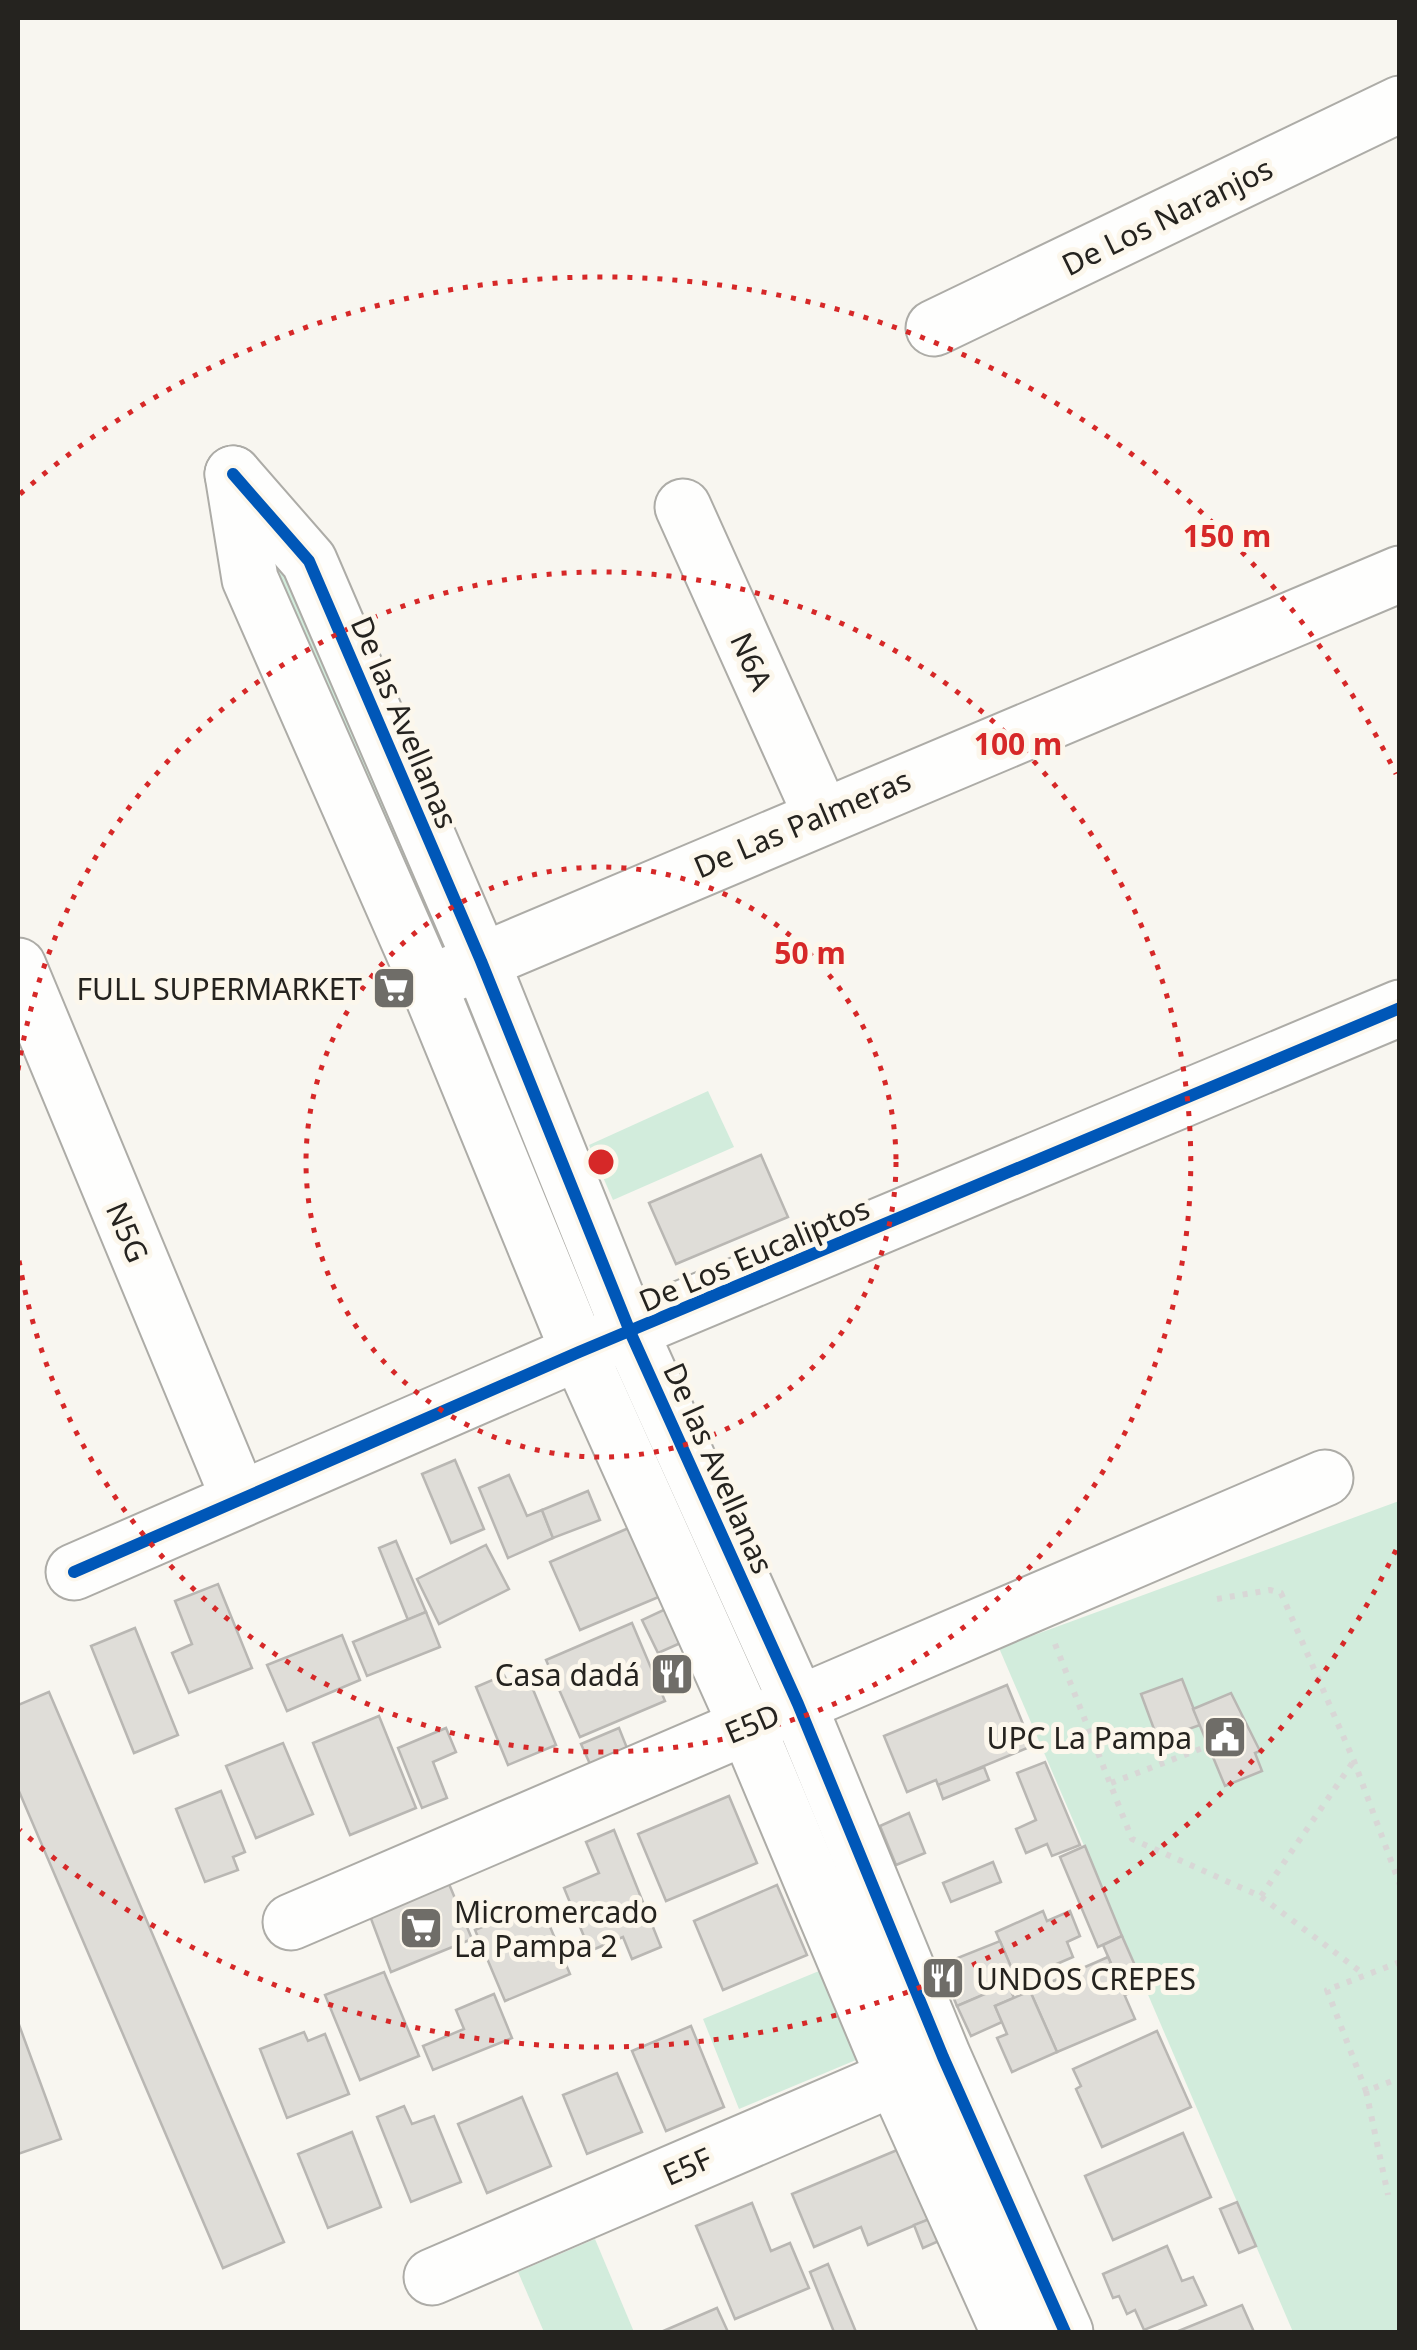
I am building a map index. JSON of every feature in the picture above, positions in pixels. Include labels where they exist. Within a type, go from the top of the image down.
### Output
[{"type":"street","name":"De Los Naranjos","points":[[934,328],[1400,104]]},
{"type":"street","name":"De las Avellanas","points":[[1009,2332],[918,2067],[798,1704],[631,1334],[481,960],[308,561],[233,474],[250,578],[428,984],[579,1352],[747,1726],[918,2067],[1065,2332]]},
{"type":"street","name":"N6A","points":[[683,508],[821,814]]},
{"type":"street","name":"De Las Palmeras","points":[[428,984],[821,814],[1400,574]]},
{"type":"street","name":"N5G","points":[[18,966],[238,1498]]},
{"type":"street","name":"De Los Eucaliptos","points":[[74,1572],[579,1352],[631,1334],[1400,1008]]},
{"type":"street","name":"E5D","points":[[291,1922],[1325,1478]]},
{"type":"street","name":"E5F","points":[[432,2277],[918,2067]]},
{"type":"path","points":[[1217,1599],[1281,1592],[1354,1761],[1400,1886]]},
{"type":"path","points":[[1037,1602],[1132,1839],[1260,1896],[1365,1975]]},
{"type":"path","points":[[1174,1734],[1182,1756]]},
{"type":"path","points":[[1111,1783],[1208,1746]]},
{"type":"path","points":[[1260,1896],[1354,1761]]},
{"type":"path","points":[[1388,2195],[1366,2091],[1327,1990],[1400,1962]]},
{"type":"path","points":[[1366,2091],[1398,2078],[1400,2089]]},
{"type":"green space","points":[[290,568],[453,947],[435,953],[273,574]]},
{"type":"green space","points":[[708,1091],[734,1147],[613,1200],[589,1145]]},
{"type":"green space","points":[[1399,1501],[1399,2332],[1293,2332],[999,1648]]},
{"type":"green space","points":[[819,1971],[856,2060],[739,2109],[703,2019]]},
{"type":"green space","points":[[595,2239],[634,2332],[544,2332],[518,2272]]},
{"type":"building","points":[[761,1155],[788,1217],[676,1264],[649,1203]]},
{"type":"building","points":[[455,1460],[484,1529],[451,1543],[422,1474]]},
{"type":"building","points":[[509,1475],[527,1516],[542,1510],[553,1538],[508,1558],[479,1488]]},
{"type":"building","points":[[588,1491],[600,1520],[553,1538],[542,1510]]},
{"type":"building","points":[[631,1527],[661,1596],[580,1630],[550,1562]]},
{"type":"building","points":[[396,1541],[426,1612],[408,1620],[379,1548]]},
{"type":"building","points":[[486,1545],[509,1589],[439,1624],[417,1579]]},
{"type":"building","points":[[218,1584],[252,1668],[189,1693],[172,1653],[192,1644],[175,1601]]},
{"type":"building","points":[[670,1607],[685,1641],[658,1653],[642,1620]]},
{"type":"building","points":[[426,1612],[440,1647],[367,1676],[353,1642]]},
{"type":"building","points":[[632,1623],[665,1701],[580,1737],[546,1660]]},
{"type":"building","points":[[135,1628],[178,1735],[134,1753],[91,1646]]},
{"type":"building","points":[[342,1635],[360,1680],[287,1711],[267,1665]]},
{"type":"building","points":[[504,1675],[508,1683],[527,1675],[556,1745],[508,1765],[476,1687]]},
{"type":"building","points":[[1182,1679],[1200,1725],[1158,1740],[1141,1694]]},
{"type":"building","points":[[1007,1685],[1032,1746],[938,1785],[936,1780],[907,1792],[884,1736]]},
{"type":"building","points":[[49,1692],[284,2242],[223,2268],[18,1789],[18,1705]]},
{"type":"building","points":[[1231,1693],[1260,1751],[1255,1753],[1262,1771],[1225,1786],[1193,1709]]},
{"type":"building","points":[[379,1716],[416,1808],[350,1835],[313,1743]]},
{"type":"building","points":[[446,1728],[456,1752],[433,1762],[447,1798],[422,1808],[398,1748]]},
{"type":"building","points":[[619,1728],[627,1748],[590,1764],[581,1744]]},
{"type":"building","points":[[283,1743],[313,1814],[256,1838],[226,1766]]},
{"type":"building","points":[[1045,1762],[1080,1845],[1052,1856],[1047,1844],[1026,1853],[1016,1829],[1036,1820],[1017,1773]]},
{"type":"building","points":[[984,1767],[989,1780],[943,1799],[938,1785]]},
{"type":"building","points":[[221,1791],[245,1852],[233,1857],[238,1870],[205,1882],[176,1809]]},
{"type":"building","points":[[729,1796],[757,1863],[666,1901],[638,1834]]},
{"type":"building","points":[[909,1813],[925,1853],[896,1865],[880,1826]]},
{"type":"building","points":[[614,1830],[661,1947],[632,1959],[623,1937],[590,1951],[564,1888],[599,1873],[586,1842]]},
{"type":"building","points":[[1085,1846],[1122,1936],[1098,1947],[1060,1857]]},
{"type":"building","points":[[993,1862],[1001,1882],[951,1902],[943,1883]]},
{"type":"building","name":"Micromercado La Pampa 2","points":[[449,1884],[472,1939],[391,1972],[370,1916]]},
{"type":"building","points":[[777,1885],[807,1955],[723,1990],[694,1921]]},
{"type":"building","points":[[540,1903],[570,1974],[505,2001],[475,1930]]},
{"type":"building","points":[[1043,1911],[1047,1921],[1070,1911],[1080,1936],[1067,1942],[1073,1957],[1017,1981],[996,1932]]},
{"type":"building","points":[[1122,1936],[1144,1986],[1125,1995],[1103,1945]]},
{"type":"building","points":[[1000,1941],[1017,1981],[957,2006],[940,1965]]},
{"type":"building","points":[[1108,1957],[1135,2019],[1057,2052],[1030,1991]]},
{"type":"building","points":[[384,1972],[419,2056],[360,2080],[325,1995]]},
{"type":"building","points":[[1008,1984],[1014,1998],[995,2006],[1002,2022],[971,2036],[957,2006]]},
{"type":"building","points":[[1030,1991],[1057,2052],[1012,2072],[997,2038],[1007,2034],[995,2006]]},
{"type":"building","points":[[494,1994],[512,2038],[433,2070],[423,2046],[464,2029],[456,2010]]},
{"type":"building","points":[[18,2022],[61,2139],[18,2154]]},
{"type":"building","points":[[691,2026],[724,2107],[666,2131],[632,2051]]},
{"type":"building","points":[[1157,2031],[1191,2107],[1102,2147],[1076,2089],[1081,2086],[1073,2069]]},
{"type":"building","points":[[304,2032],[308,2041],[325,2034],[349,2094],[287,2118],[260,2049]]},
{"type":"building","points":[[617,2073],[642,2132],[587,2154],[563,2095]]},
{"type":"building","points":[[522,2097],[551,2166],[487,2193],[458,2124]]},
{"type":"building","points":[[404,2106],[412,2124],[434,2116],[461,2182],[411,2202],[377,2117]]},
{"type":"building","points":[[352,2132],[381,2207],[328,2228],[298,2154]]},
{"type":"building","points":[[1183,2133],[1211,2197],[1113,2240],[1085,2176]]},
{"type":"building","points":[[902,2148],[932,2218],[868,2245],[861,2227],[814,2247],[792,2194]]},
{"type":"building","points":[[1237,2202],[1256,2246],[1239,2253],[1220,2209]]},
{"type":"building","points":[[752,2203],[771,2251],[790,2243],[809,2288],[735,2319],[696,2226]]},
{"type":"building","points":[[932,2218],[941,2240],[923,2248],[914,2225]]},
{"type":"building","points":[[1167,2246],[1182,2281],[1193,2277],[1206,2305],[1144,2330],[1135,2310],[1127,2314],[1119,2296],[1113,2298],[1103,2274]]},
{"type":"building","points":[[828,2264],[856,2332],[834,2332],[810,2272]]},
{"type":"building","points":[[1242,2305],[1254,2332],[1176,2332]]},
{"type":"building","points":[[717,2308],[728,2332],[661,2332]]},
{"type":"cycle path","points":[[233,474],[309,561],[481,961],[631,1334],[798,1704],[943,2057],[1065,2332]]},
{"type":"cycle path","points":[[74,1572],[579,1352],[1400,1008]]},
{"type":"place","name":"FULL SUPERMARKET","points":[[394,988]]},
{"type":"place","name":"Casa dadá","points":[[672,1674]]},
{"type":"place","name":"UPC La Pampa","points":[[1225,1737]]},
{"type":"place","name":"Micromercado La Pampa 2","points":[[421,1928]]},
{"type":"place","name":"UNDOS CREPES","points":[[943,1978]]}]
